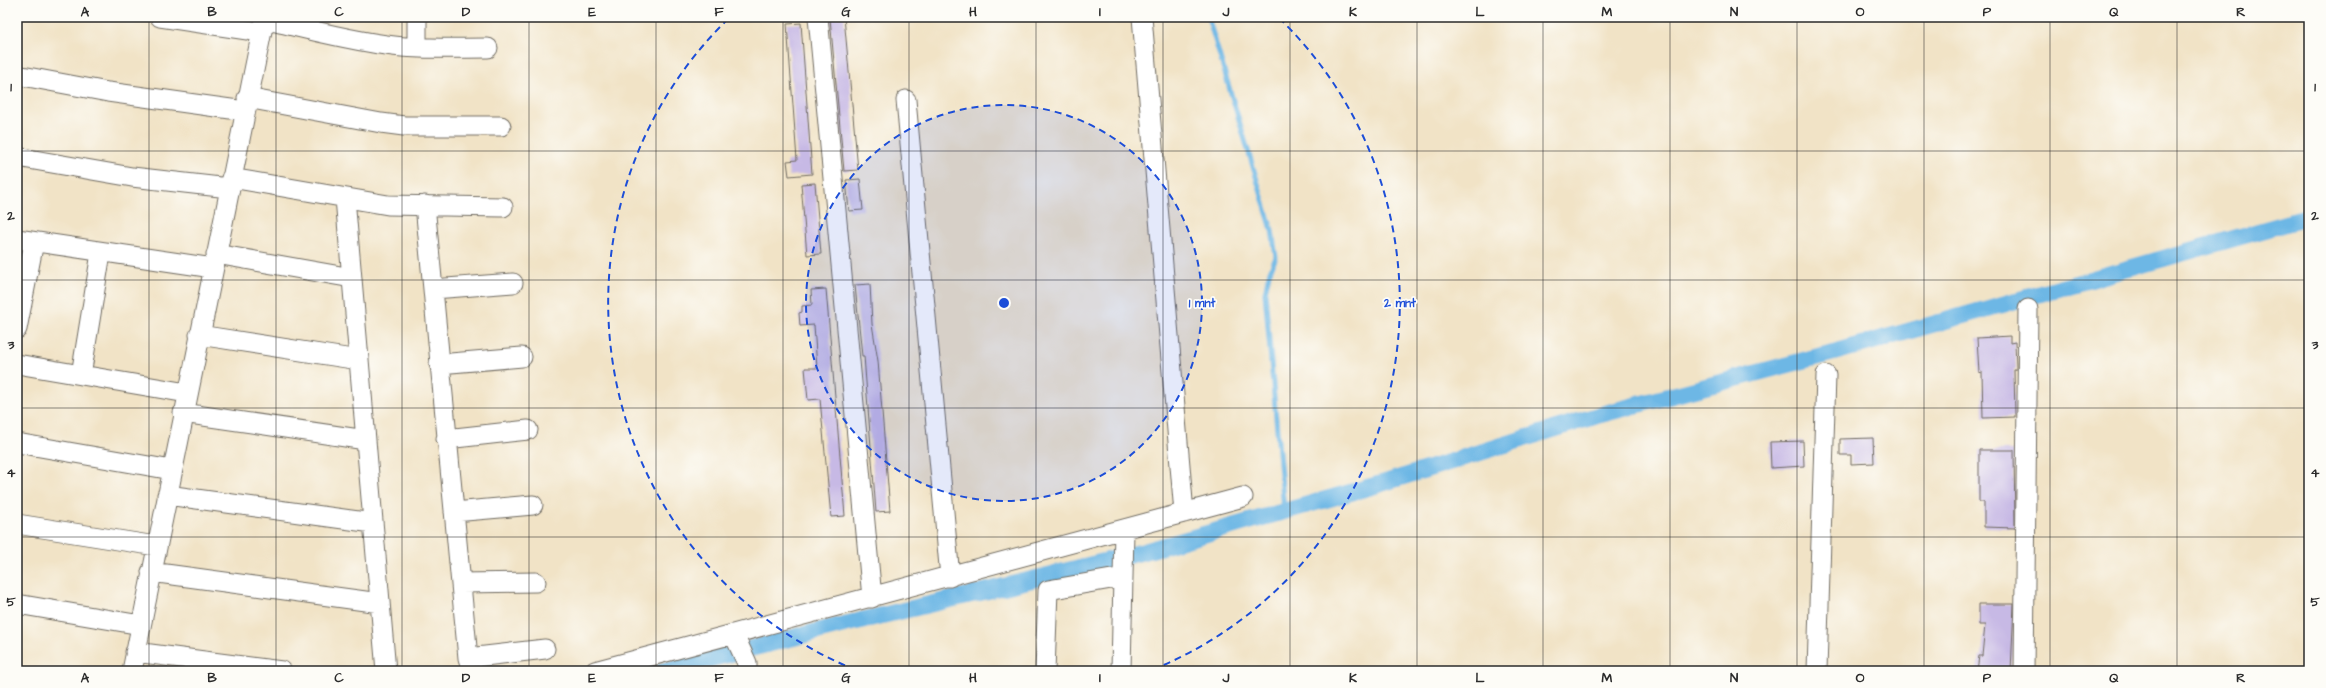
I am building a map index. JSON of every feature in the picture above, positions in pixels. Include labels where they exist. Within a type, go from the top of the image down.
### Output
[{"type":"street","points":[[160,17],[261,32]]},
{"type":"street","points":[[417,17],[417,48]]},
{"type":"street","points":[[818,17],[872,598]]},
{"type":"street","points":[[1142,17],[1184,513]]},
{"type":"street","points":[[132,671],[156,546],[263,26],[272,21],[338,36],[417,48],[488,48]]},
{"type":"street","points":[[17,74],[108,92],[246,104],[404,126],[501,126]]},
{"type":"street","points":[[906,100],[950,577]]},
{"type":"street","points":[[17,156],[132,177],[230,183],[388,205],[503,207]]},
{"type":"street","points":[[345,198],[386,671]]},
{"type":"street","points":[[425,206],[446,439],[470,664],[545,649]]},
{"type":"street","points":[[17,329],[25,241],[101,253],[214,261],[352,278]]},
{"type":"street","points":[[81,375],[101,253]]},
{"type":"street","points":[[433,290],[513,283]]},
{"type":"street","points":[[2024,671],[2028,309]]},
{"type":"street","points":[[200,335],[359,360]]},
{"type":"street","points":[[440,364],[522,357]]},
{"type":"street","points":[[17,364],[187,394]]},
{"type":"street","points":[[1817,671],[1826,375]]},
{"type":"street","points":[[184,413],[366,440]]},
{"type":"street","points":[[446,439],[528,430]]},
{"type":"street","points":[[17,443],[172,470]]},
{"type":"street","points":[[167,495],[373,524]]},
{"type":"street","points":[[595,671],[652,661],[735,635],[950,577],[1124,535],[1184,513],[1243,498]]},
{"type":"street","points":[[454,512],[533,505]]},
{"type":"street","points":[[17,524],[156,546]]},
{"type":"street","points":[[1121,671],[1124,535]]},
{"type":"street","points":[[151,572],[380,603]]},
{"type":"street","points":[[1045,671],[1048,590],[1123,573]]},
{"type":"street","points":[[461,583],[536,582]]},
{"type":"street","points":[[17,604],[140,625]]},
{"type":"street","points":[[735,635],[747,667]]},
{"type":"street","points":[[135,652],[282,671]]},
{"type":"building","points":[[844,17],[858,170],[844,171],[830,18]]},
{"type":"building","points":[[801,23],[812,174],[789,176],[787,161],[797,160],[787,24]]},
{"type":"building","points":[[860,179],[863,210],[849,211],[846,180]]},
{"type":"building","points":[[815,183],[821,254],[807,255],[801,184]]},
{"type":"building","points":[[870,284],[872,324],[878,361],[890,511],[876,512],[864,356],[862,356],[855,285]]},
{"type":"building","points":[[826,289],[845,516],[831,517],[820,399],[808,400],[805,368],[817,368],[814,325],[800,326],[799,313],[802,312],[802,306],[812,305],[811,290]]},
{"type":"building","points":[[2010,336],[2010,343],[2015,342],[2015,417],[1983,418],[1982,372],[1979,373],[1977,338]]},
{"type":"building","points":[[1873,438],[1874,463],[1851,464],[1851,455],[1840,455],[1840,439]]},
{"type":"building","points":[[1803,441],[1804,466],[1771,468],[1770,442]]},
{"type":"building","points":[[1979,450],[2014,450],[2015,528],[1984,527],[1984,502],[1979,502]]},
{"type":"building","points":[[1979,604],[2014,604],[2011,671],[1977,671],[1979,656],[1982,656],[1985,625],[1979,625]]},
{"type":"waterway","points":[[1208,17],[1272,230],[1276,257],[1269,274],[1265,293],[1284,510]]},
{"type":"waterway","points":[[663,671],[846,624],[1146,551],[1380,484],[1599,415],[1839,351],[2309,217]]}]
